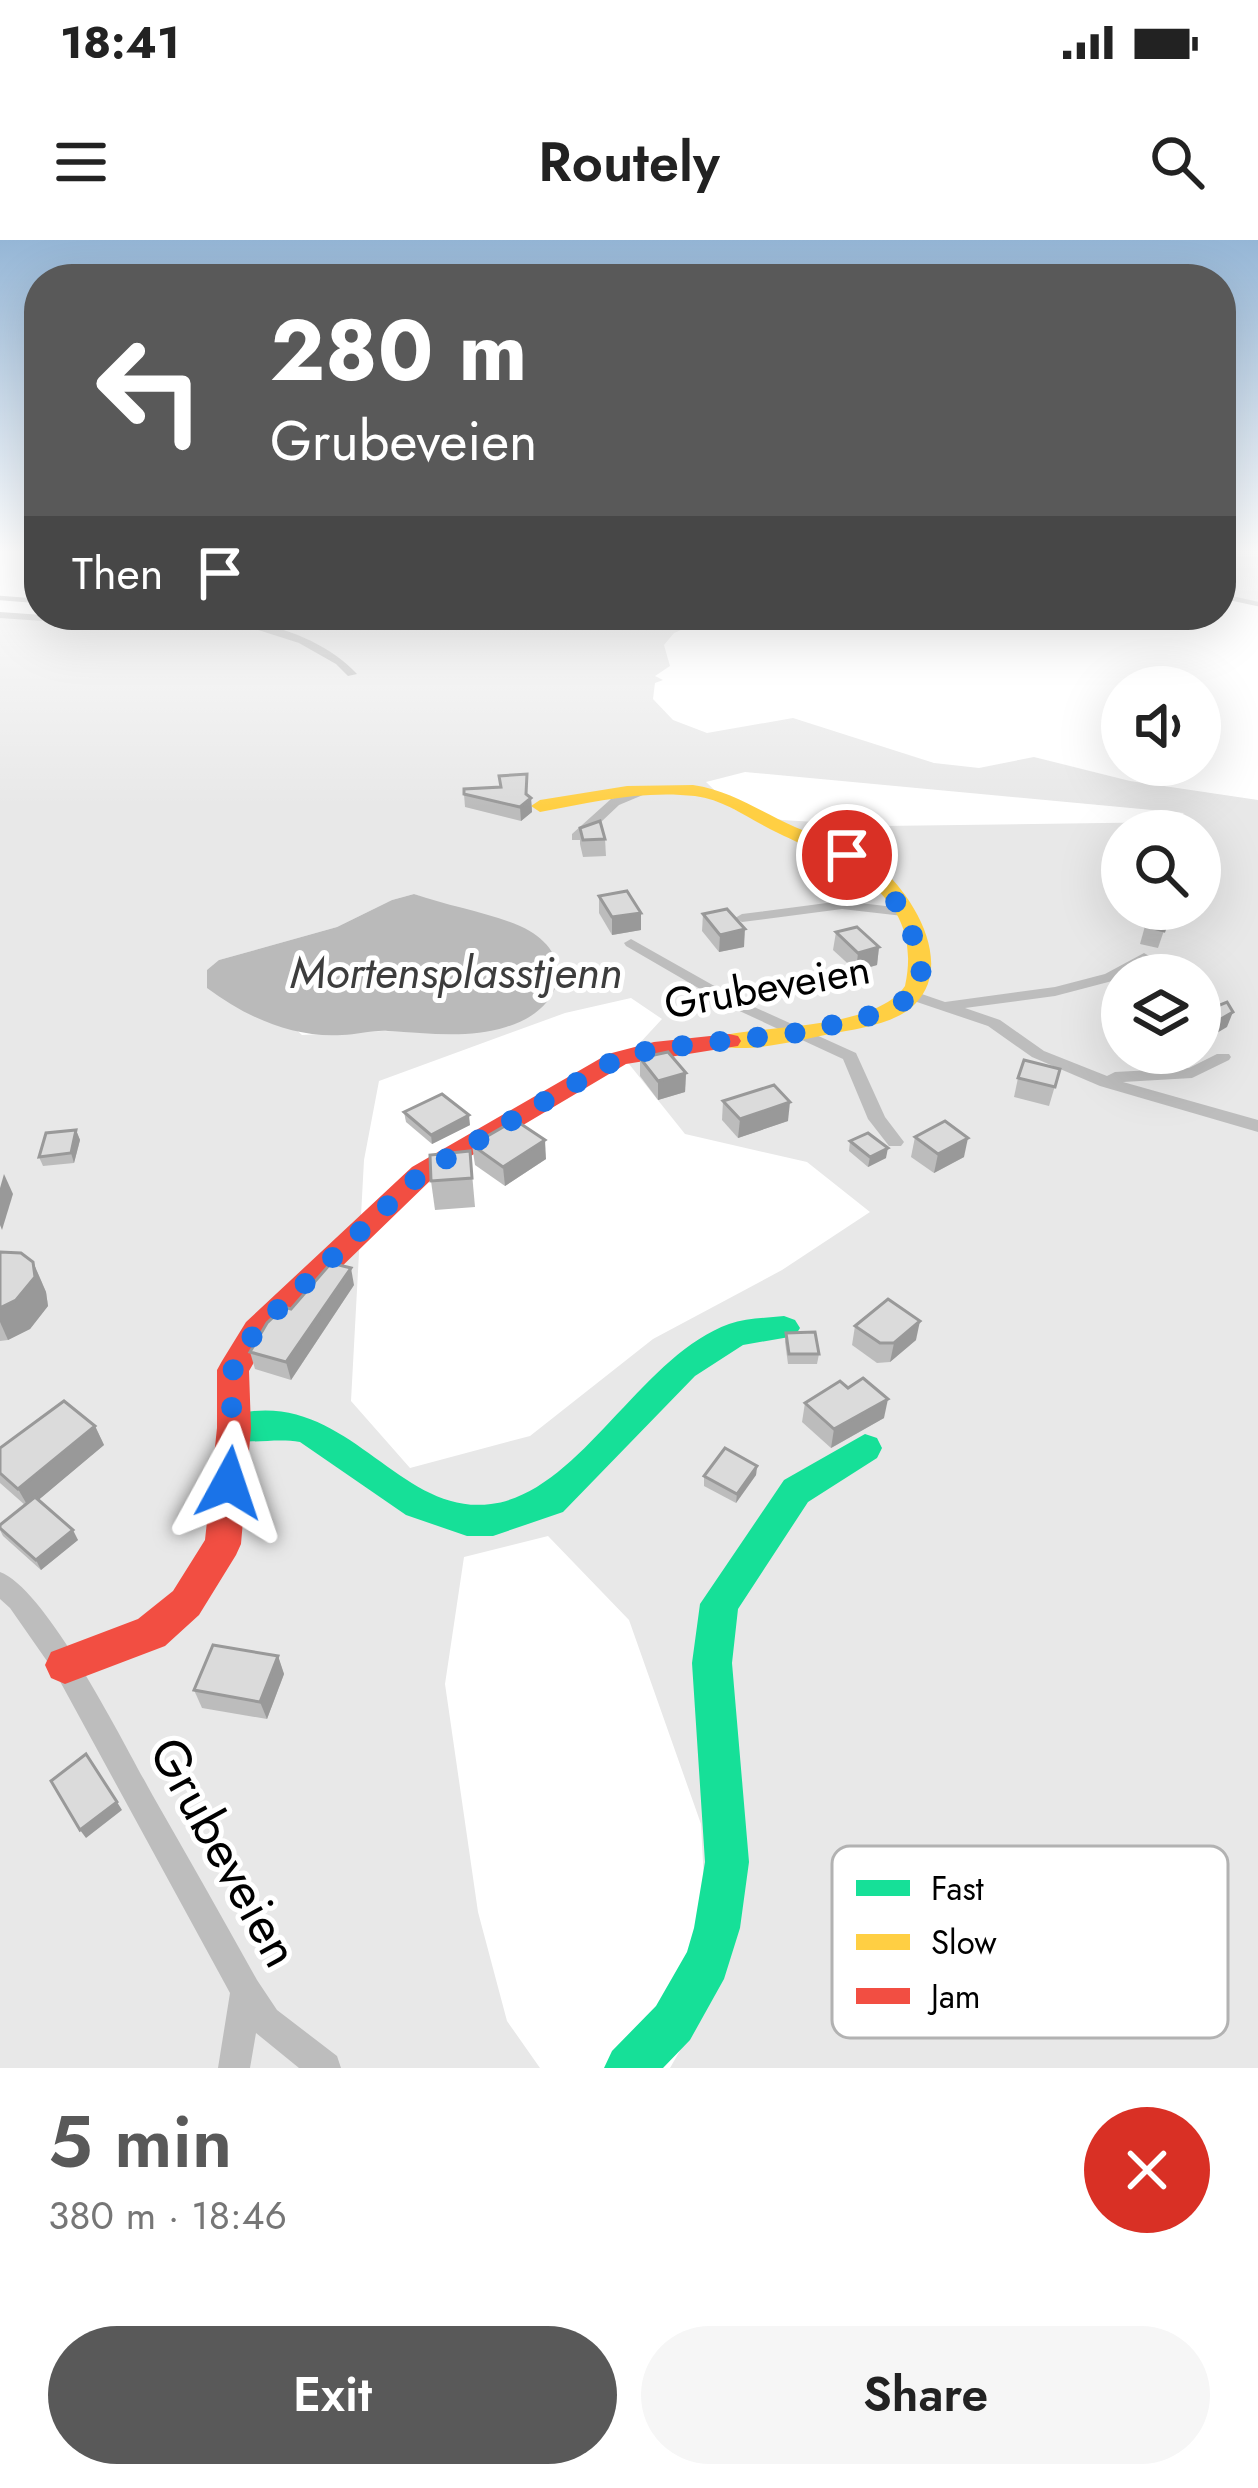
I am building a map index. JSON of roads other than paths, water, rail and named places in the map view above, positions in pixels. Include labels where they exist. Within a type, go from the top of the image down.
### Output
[{"type":"street","points":[[282,636],[338,658],[352,674]]},
{"type":"street","points":[[540,806],[644,792]]},
{"type":"street","points":[[577,837],[615,802],[644,792]]},
{"type":"street","name":"Grubeveien","points":[[65,1665],[151,1633],[186,1603],[223,1544],[234,1428],[233,1370],[256,1330],[422,1173],[617,1059],[654,1049],[795,1033],[926,1001],[921,956],[903,912],[876,874],[847,855],[716,794],[644,792]]},
{"type":"street","points":[[742,918],[842,905],[903,912]]},
{"type":"street","points":[[631,943],[795,1033],[850,1056],[877,1119],[895,1142]]},
{"type":"street","points":[[926,1001],[1048,992],[1101,979]]},
{"type":"street","points":[[926,1001],[994,1023],[1038,1054],[1106,1082],[1258,1126]]},
{"type":"street","points":[[1106,1082],[1108,1078],[1192,1073],[1223,1057]]},
{"type":"street","points":[[234,1428],[278,1424],[309,1430],[419,1508],[471,1522],[525,1515],[550,1501],[669,1380],[714,1345],[736,1334],[784,1328]]},
{"type":"street","points":[[629,2068],[673,2023],[707,1962],[717,1928],[727,1862],[712,1663],[713,1622],[719,1604],[796,1491],[865,1448]]},
{"type":"street","name":"Grubeveien","points":[[0,1582],[20,1600],[65,1665],[246,1991],[266,2020],[325,2068]]},
{"type":"street","points":[[234,2068],[246,1991]]},
{"type":"water","name":"Mortensplasstjenn","points":[[414,894],[507,921],[539,938],[552,951],[557,966],[552,995],[525,1019],[492,1031],[323,1035],[270,1024],[207,988],[207,970],[219,960],[337,927]]}]
